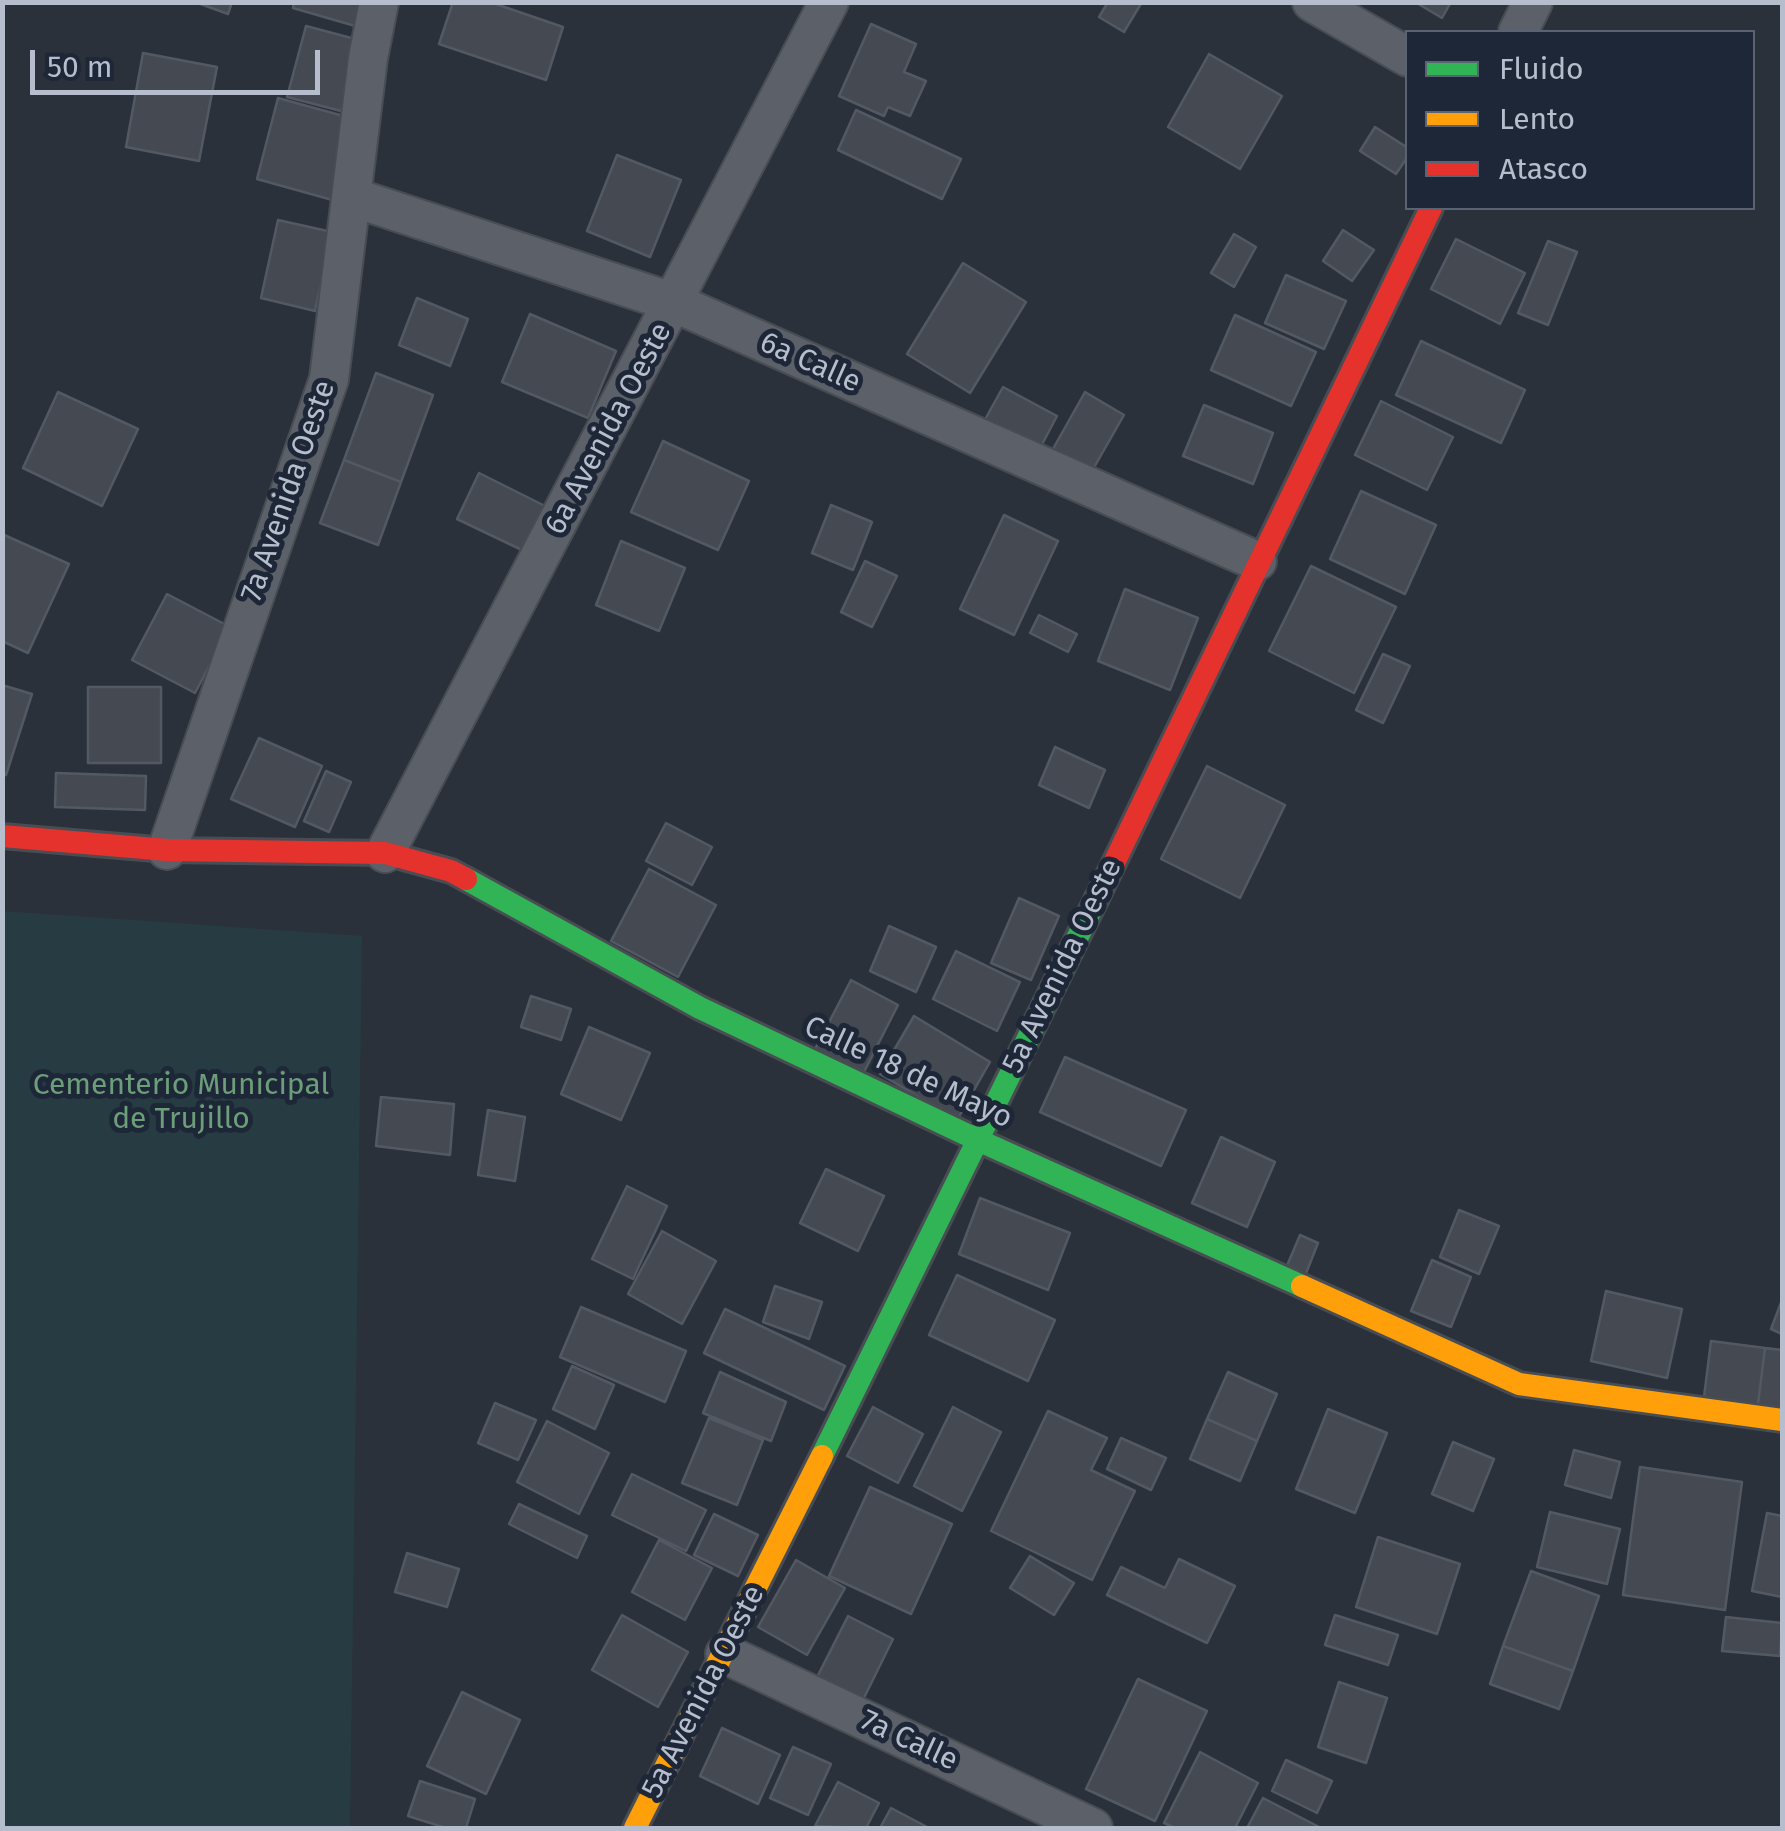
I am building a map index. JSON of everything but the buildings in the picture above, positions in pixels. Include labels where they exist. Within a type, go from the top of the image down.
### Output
[{"type":"street","name":"7a Avenida Oeste","points":[[166,850],[329,379],[368,58],[379,2]]},
{"type":"street","name":"6a Avenida Oeste","points":[[385,853],[829,2]]},
{"type":"street","points":[[1312,2],[1405,55]]},
{"type":"street","points":[[1519,30],[1533,2]]},
{"type":"street","name":"6a Calle","points":[[352,196],[675,303],[1258,561]]},
{"type":"street","name":"5a Avenida Oeste","points":[[635,1828],[980,1141],[1429,210]]},
{"type":"street","name":"Calle 18 de Mayo","points":[[2,836],[166,850],[385,853],[451,872],[700,1008],[980,1141],[1519,1384],[1782,1420]]},
{"type":"street","name":"7a Calle","points":[[725,1654],[1093,1828]]},
{"type":"green space","name":"Cementerio Municipal de Trujillo","points":[[2,911],[362,936],[350,1828],[3,1828]]},
{"type":"traffic: fast","points":[[466,879],[700,1008],[980,1141],[1302,1286]]},
{"type":"traffic: fast","points":[[822,1456],[1097,898]]},
{"type":"traffic: slow","points":[[1302,1286],[1519,1384],[1782,1420]]},
{"type":"traffic: slow","points":[[635,1828],[822,1456]]},
{"type":"traffic: jam","points":[[1097,898],[1430,210]]},
{"type":"traffic: jam","points":[[2,836],[167,850],[385,853],[451,871],[466,879]]}]
